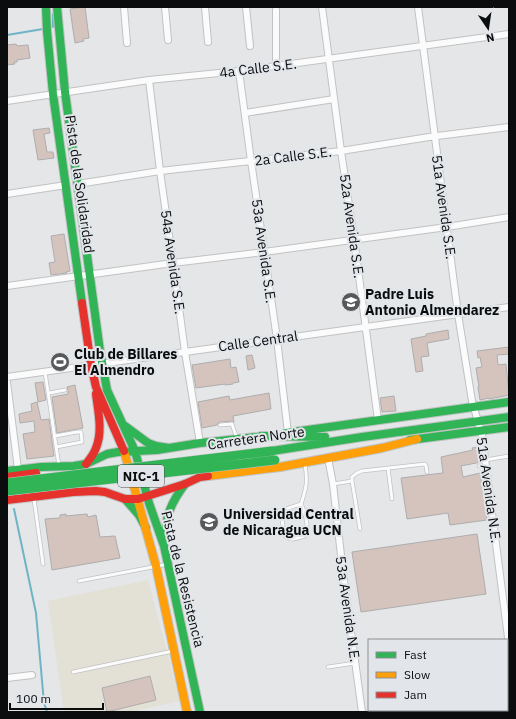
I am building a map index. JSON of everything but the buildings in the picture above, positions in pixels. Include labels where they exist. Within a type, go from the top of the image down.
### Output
[{"type":"main road","name":"Pista de la Solidaridad","points":[[46,7],[53,94],[91,365]]},
{"type":"main road","name":"Pista de la Solidaridad","points":[[57,7],[65,92],[102,364]]},
{"type":"main road","name":"Pista de la Resistencia","points":[[102,364],[107,390],[134,451],[164,546],[200,712]]},
{"type":"main road","name":"Pista de la Resistencia","points":[[91,365],[96,386],[124,451],[138,499],[156,566],[187,712]]},
{"type":"main road","points":[[86,464],[94,452],[99,434],[96,386]]},
{"type":"main road","points":[[7,477],[86,464],[112,452],[157,450],[509,402]]},
{"type":"main road","name":"Carretera Norte","points":[[7,483],[272,451],[509,417]]},
{"type":"main road","points":[[123,425],[148,443],[169,448]]},
{"type":"main road","name":"Carretera Norte","points":[[7,491],[275,460],[319,452],[417,439],[509,429]]},
{"type":"main road","points":[[261,436],[362,437]]},
{"type":"main road","points":[[7,500],[73,492],[96,491],[105,492],[124,499],[138,499],[185,484],[200,477],[267,469],[382,448],[417,439]]},
{"type":"main road","points":[[7,471],[41,466],[74,466]]},
{"type":"main road","points":[[164,546],[165,523],[170,506],[176,495],[185,484]]},
{"type":"main road","points":[[124,499],[139,515],[146,528]]},
{"type":"street","points":[[124,7],[128,42]]},
{"type":"street","points":[[165,7],[168,40]]},
{"type":"street","points":[[205,7],[208,42]]},
{"type":"street","points":[[246,7],[250,46]]},
{"type":"street","name":"52a Avenida S.E.","points":[[322,7],[340,151],[354,239],[378,420]]},
{"type":"street","name":"51a Avenida S.E.","points":[[418,7],[458,314],[474,407]]},
{"type":"street","points":[[276,10],[276,66]]},
{"type":"street","name":"4a Calle S.E.","points":[[7,101],[149,80],[276,66],[509,34]]},
{"type":"street","name":"53a Avenida S.E.","points":[[239,70],[277,339],[288,432]]},
{"type":"street","name":"54a Avenida S.E.","points":[[149,80],[185,352],[200,444]]},
{"type":"street","points":[[245,113],[334,99]]},
{"type":"street","name":"2a Calle S.E.","points":[[78,184],[160,171],[340,151],[435,136],[509,127]]},
{"type":"street","points":[[7,194],[66,185]]},
{"type":"street","points":[[7,286],[447,227],[509,217]]},
{"type":"street","name":"Calle Central","points":[[7,377],[509,307]]},
{"type":"street","points":[[7,382],[18,469]]},
{"type":"street","name":"51a Avenida N.E.","points":[[474,407],[481,431],[486,462],[509,645]]},
{"type":"street","name":"53a Avenida N.E.","points":[[328,458],[333,484],[343,573],[362,712]]},
{"type":"street","points":[[7,678],[32,675]]},
{"type":"lane","points":[[45,372],[59,466]]},
{"type":"lane","points":[[49,393],[65,390]]},
{"type":"lane","points":[[220,425],[232,424],[236,439]]},
{"type":"lane","points":[[55,436],[81,432],[82,442],[56,447]]},
{"type":"lane","points":[[479,466],[486,462],[509,456]]},
{"type":"lane","points":[[301,504],[285,509],[283,512],[282,517],[285,536],[290,540],[305,536],[307,531],[304,510],[301,504],[306,489],[307,477],[304,462]]},
{"type":"lane","points":[[360,530],[352,477],[362,471],[425,464],[427,472]]},
{"type":"lane","points":[[388,468],[392,499]]},
{"type":"lane","points":[[333,484],[352,481]]},
{"type":"lane","points":[[34,497],[43,564]]},
{"type":"lane","points":[[79,581],[168,564]]},
{"type":"lane","points":[[73,672],[174,650]]},
{"type":"lane","points":[[328,667],[356,663]]},
{"type":"shaded area","points":[[148,580],[180,701],[130,712],[64,712],[48,601]]},
{"type":"waterway","points":[[53,14],[53,27]]},
{"type":"waterway","points":[[7,35],[43,29]]},
{"type":"waterway","points":[[14,509],[36,613],[44,703],[47,712]]},
{"type":"traffic: fast","points":[[46,7],[53,94],[82,303]]},
{"type":"traffic: fast","points":[[57,7],[65,92],[100,351],[107,390],[135,451]]},
{"type":"traffic: fast","points":[[286,433],[509,402]]},
{"type":"traffic: fast","points":[[272,451],[509,417]]},
{"type":"traffic: fast","points":[[125,426],[148,443],[169,448]]},
{"type":"traffic: fast","points":[[410,440],[509,427]]},
{"type":"traffic: fast","points":[[261,436],[325,437]]},
{"type":"traffic: fast","points":[[7,471],[41,467],[74,466],[86,464],[107,454],[118,452],[157,450],[200,443],[266,436]]},
{"type":"traffic: fast","points":[[135,451],[149,503],[164,546],[200,712]]},
{"type":"traffic: fast","points":[[7,483],[272,451]]},
{"type":"traffic: fast","points":[[7,491],[275,460]]},
{"type":"traffic: fast","points":[[164,541],[166,524],[172,504],[185,484]]},
{"type":"traffic: fast","points":[[125,499],[139,515],[146,528]]},
{"type":"traffic: slow","points":[[208,476],[280,467],[382,448],[417,439]]},
{"type":"traffic: slow","points":[[124,451],[156,566],[187,712]]},
{"type":"traffic: jam","points":[[82,303],[91,365],[96,387],[124,451]]},
{"type":"traffic: jam","points":[[86,464],[95,450],[99,435],[96,394]]},
{"type":"traffic: jam","points":[[7,477],[36,473]]},
{"type":"traffic: jam","points":[[7,500],[73,492],[96,491],[105,492],[125,499],[138,499],[185,484],[200,477],[208,476]]},
{"type":"place","name":"Padre Luis Antonio Almendarez","points":[[351,302]]},
{"type":"place","name":"Club de Billares El Almendro","points":[[60,362]]},
{"type":"place","name":"Universidad Central de Nicaragua UCN","points":[[209,522]]}]
